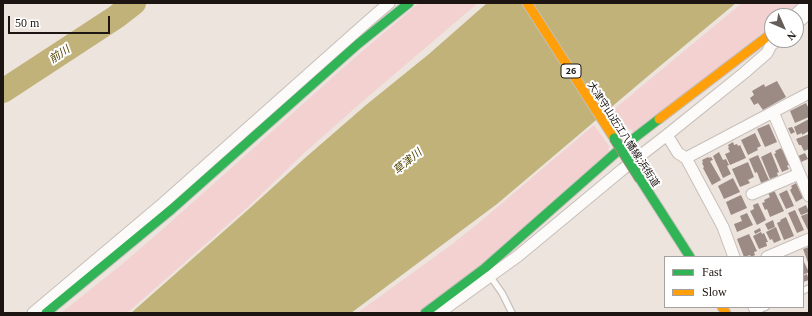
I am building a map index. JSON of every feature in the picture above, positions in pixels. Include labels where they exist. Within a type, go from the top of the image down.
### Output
[{"type":"street","points":[[33,313],[253,130],[312,78],[389,3]]},
{"type":"street","points":[[312,78],[358,44],[409,3]]},
{"type":"street","name":"大津守山近江八幡線;浜街道","points":[[528,3],[689,256]]},
{"type":"street","points":[[425,313],[485,268],[620,149],[642,142],[764,47]]},
{"type":"street","points":[[439,313],[518,256],[761,58],[767,53],[769,48]]},
{"type":"street","points":[[686,158],[809,93]]},
{"type":"street","points":[[773,112],[809,196]]},
{"type":"street","points":[[46,313],[172,209],[253,130]]},
{"type":"street","points":[[667,135],[678,153],[686,158],[723,227],[734,256]]},
{"type":"street","points":[[492,274],[513,252],[564,205],[615,162]]},
{"type":"street","points":[[752,194],[799,174]]},
{"type":"street","points":[[769,256],[809,239]]},
{"type":"lane","points":[[492,274],[512,313]]},
{"type":"shaded area","points":[[419,3],[478,3],[363,101],[303,154],[249,206],[127,313],[61,313],[164,228],[352,60]]},
{"type":"shaded area","points":[[742,3],[800,3],[794,8],[764,8],[764,31],[634,134],[626,124],[624,125],[613,110]]},
{"type":"shaded area","points":[[594,125],[609,146],[608,152],[475,270],[417,313],[357,313],[451,245]]},
{"type":"water","name":"草津川","points":[[487,3],[736,3],[497,204],[351,313],[131,313],[305,158],[366,105],[429,54]]},
{"type":"building","points":[[777,81],[786,97],[763,110],[758,103],[754,105],[750,98],[754,95],[752,91],[764,84],[765,87]]},
{"type":"building","points":[[806,103],[809,109],[809,117],[795,123],[790,111]]},
{"type":"building","points":[[809,119],[809,131],[802,135],[802,133],[797,135],[794,127]]},
{"type":"building","points":[[769,124],[777,142],[765,147],[757,129]]},
{"type":"building","points":[[792,127],[795,132],[791,134],[788,128]]},
{"type":"building","points":[[755,133],[761,146],[757,148],[758,150],[748,155],[741,140]]},
{"type":"building","points":[[809,134],[809,149],[804,151],[796,139]]},
{"type":"building","points":[[733,142],[734,145],[740,145],[746,158],[730,165],[725,154],[730,152],[728,145]]},
{"type":"building","points":[[781,148],[782,150],[784,149],[791,164],[787,166],[789,169],[782,172],[774,154],[776,153],[775,151]]},
{"type":"building","points":[[719,152],[723,160],[726,159],[729,165],[727,166],[731,174],[723,178],[713,156]]},
{"type":"building","points":[[771,152],[779,172],[777,173],[778,176],[770,179],[761,157]]},
{"type":"building","points":[[805,153],[808,159],[801,162],[798,156]]},
{"type":"building","points":[[758,155],[769,180],[761,183],[757,172],[755,173],[749,159]]},
{"type":"building","points":[[711,157],[713,160],[710,161],[721,180],[712,185],[702,163],[702,160]]},
{"type":"building","points":[[748,162],[754,177],[748,180],[750,183],[740,187],[732,169]]},
{"type":"building","points":[[733,178],[740,192],[724,199],[718,186]]},
{"type":"building","points":[[796,183],[803,198],[796,202],[790,190],[792,188],[791,186]]},
{"type":"building","points":[[774,190],[784,211],[770,217],[767,209],[765,210],[762,203],[770,197],[768,193]]},
{"type":"building","points":[[787,190],[794,206],[786,209],[779,194]]},
{"type":"building","points":[[741,195],[747,208],[731,215],[726,202]]},
{"type":"building","points":[[758,203],[766,220],[757,225],[750,211],[754,209],[753,205]]},
{"type":"building","points":[[806,205],[809,212],[801,215],[798,209]]},
{"type":"building","points":[[795,210],[804,230],[797,233],[788,213]]},
{"type":"building","points":[[747,213],[753,225],[737,232],[734,224],[742,221],[740,216]]},
{"type":"building","points":[[809,213],[809,229],[808,230],[801,216]]},
{"type":"building","points":[[786,217],[794,236],[784,240],[777,223]]},
{"type":"building","points":[[773,220],[775,227],[768,230],[765,224]]},
{"type":"building","points":[[776,227],[781,240],[774,243],[772,239],[770,240],[766,232]]},
{"type":"building","points":[[760,228],[761,231],[755,234],[754,231]]},
{"type":"building","points":[[761,232],[762,234],[764,233],[768,242],[766,242],[767,246],[759,249],[753,236]]},
{"type":"building","points":[[749,234],[757,251],[754,252],[755,255],[744,256],[737,239]]},
{"type":"building","points":[[809,247],[809,265],[803,249]]},
{"type":"building","points":[[804,262],[809,272],[804,274]]},
{"type":"building","points":[[807,274],[809,280],[804,282],[804,276]]},
{"type":"waterway","name":"前川","points":[[3,91],[116,17],[134,3]]},
{"type":"traffic: fast","points":[[46,313],[172,209],[358,44],[409,3]]},
{"type":"traffic: fast","points":[[425,313],[485,268],[620,149],[659,119]]},
{"type":"traffic: fast","points":[[614,138],[640,179]]},
{"type":"traffic: fast","points":[[640,179],[689,256]]},
{"type":"traffic: slow","points":[[527,3],[614,138]]},
{"type":"traffic: slow","points":[[659,119],[764,39]]},
{"type":"traffic: slow","points":[[723,308],[726,313]]}]
